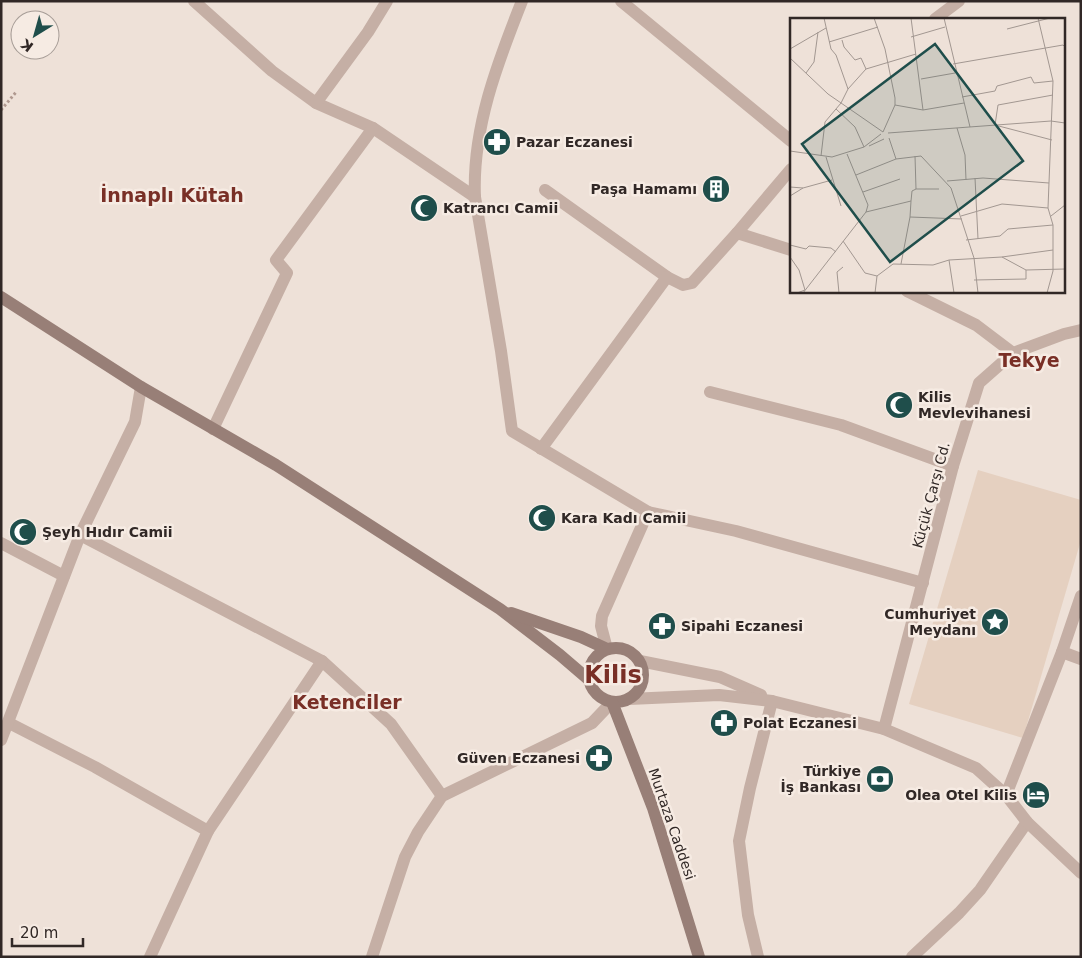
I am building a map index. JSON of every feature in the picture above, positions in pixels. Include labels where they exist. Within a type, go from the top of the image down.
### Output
[{"type":"main road","points":[[2,298],[141,388],[276,465],[500,609],[588,678]]},
{"type":"main road","points":[[500,609],[580,637],[607,649]]},
{"type":"main road","points":[[616,647],[626,649],[640,661],[643,669],[641,686],[636,694],[629,699],[621,702],[604,700],[591,688],[588,669],[598,653],[616,647]]},
{"type":"main road","name":"Murtaza Caddesi","points":[[612,702],[654,808],[699,957]]},
{"type":"street","points":[[194,1],[272,71],[316,103],[373,128],[475,197]]},
{"type":"street","points":[[316,103],[368,32],[387,1]]},
{"type":"street","points":[[522,1],[507,38],[480,124],[474,174],[475,197],[501,350],[512,431],[648,512],[736,532],[923,583]]},
{"type":"street","points":[[621,1],[790,140]]},
{"type":"street","points":[[936,18],[959,1]]},
{"type":"street","points":[[213,430],[287,273],[276,260],[373,128]]},
{"type":"street","points":[[545,190],[667,277],[683,285],[692,283],[790,170]]},
{"type":"street","points":[[737,233],[790,250]]},
{"type":"street","points":[[541,450],[667,277]]},
{"type":"street","points":[[909,292],[976,325],[1013,354]]},
{"type":"street","name":"Küçük Çarşı Cd.","points":[[884,729],[953,466],[979,383],[1013,354],[1064,334],[1081,330]]},
{"type":"street","points":[[1,740],[80,535],[135,422],[141,388]]},
{"type":"street","points":[[710,392],[841,425],[953,466]]},
{"type":"street","points":[[607,649],[601,626],[602,616],[648,512]]},
{"type":"street","points":[[80,535],[322,661],[391,724],[442,796]]},
{"type":"street","points":[[1,543],[64,576]]},
{"type":"street","points":[[1006,795],[1062,652],[1081,596]]},
{"type":"street","points":[[1062,652],[1081,659]]},
{"type":"street","points":[[150,957],[208,831],[322,661]]},
{"type":"street","points":[[640,661],[720,677],[772,701]]},
{"type":"street","points":[[629,699],[719,695],[772,701],[884,729],[976,768],[1006,795],[1027,822],[1081,873]]},
{"type":"street","points":[[758,957],[748,915],[740,841],[750,788],[772,701]]},
{"type":"street","points":[[372,957],[405,857],[418,832],[442,796],[592,723],[612,702]]},
{"type":"street","points":[[8,723],[95,767],[208,831]]},
{"type":"street","points":[[912,957],[980,890],[1027,822]]},
{"type":"path","points":[[1,110],[17,91]]},
{"type":"shaded area","name":"Cumhuriyet Meydanı","points":[[978,470],[1081,500],[1081,540],[1023,738],[909,704]]},
{"type":"place","name":"Pazar Eczanesi","points":[[497,142]]},
{"type":"place","name":"Paşa Hamamı","points":[[716,189]]},
{"type":"place","name":"Katrancı Camii","points":[[424,208]]},
{"type":"place","name":"Kilis Mevlevihanesi","points":[[899,405]]},
{"type":"place","name":"Kara Kadı Camii","points":[[542,518]]},
{"type":"place","name":"Şeyh Hıdır Camii","points":[[23,532]]},
{"type":"place","name":"Cumhuriyet Meydanı","points":[[995,622]]},
{"type":"place","name":"Sipahi Eczanesi","points":[[662,626]]},
{"type":"place","name":"Polat Eczanesi","points":[[724,723]]},
{"type":"place","name":"Güven Eczanesi","points":[[599,758]]},
{"type":"place","name":"Türkiye İş Bankası","points":[[880,779]]},
{"type":"place","name":"Olea Otel Kilis","points":[[1036,795]]},
{"type":"district","name":"İnnaplı Kütah","points":[[172,195]]},
{"type":"district","name":"Tekye","points":[[1029,360]]},
{"type":"district","name":"Kilis","points":[[613,675]]},
{"type":"district","name":"Ketenciler","points":[[347,702]]}]
